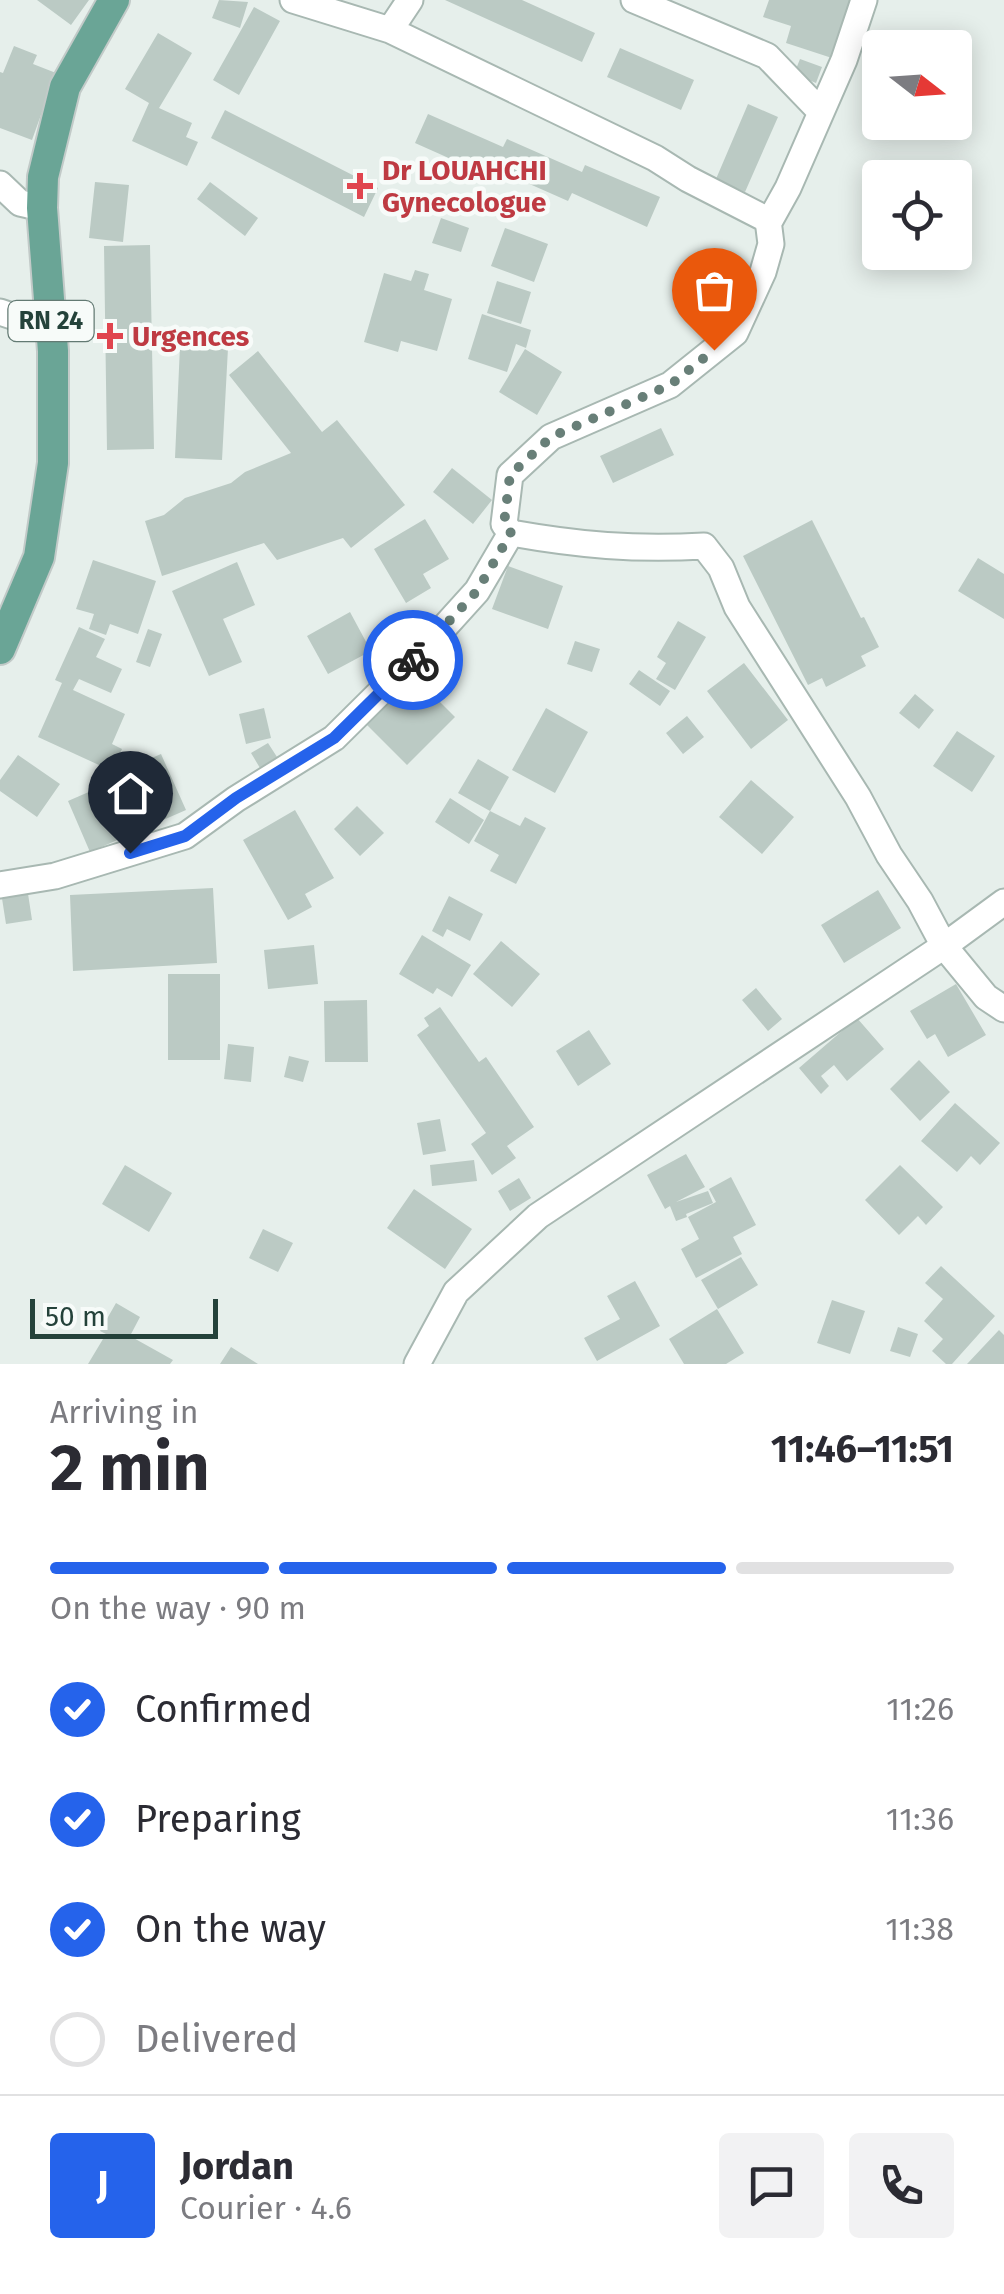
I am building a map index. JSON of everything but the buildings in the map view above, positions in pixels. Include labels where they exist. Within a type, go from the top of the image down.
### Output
[{"type":"main road","name":"RN 24","points":[[0,649],[38,556],[53,463],[43,177],[65,87],[114,0]]},
{"type":"street","points":[[292,0],[390,30],[655,158],[768,220],[772,244],[735,333],[670,385],[551,437],[510,475],[504,524],[511,533],[577,544],[640,549],[704,546],[722,568],[737,606],[858,797],[944,946],[986,996],[1004,1009]]},
{"type":"street","points":[[390,30],[410,0]]},
{"type":"street","points":[[634,0],[767,56],[820,111]]},
{"type":"street","points":[[768,224],[788,188],[844,60],[864,0]]},
{"type":"street","points":[[0,184],[20,203],[42,208]]},
{"type":"street","points":[[0,312],[51,329]]},
{"type":"street","points":[[0,886],[55,876],[185,836],[236,798],[334,738],[477,591],[511,533]]},
{"type":"street","points":[[417,1364],[456,1292],[538,1216],[1004,902]]},
{"type":"way so far","points":[[413,660],[477,591],[511,533],[504,524],[510,475],[551,437],[670,385],[714,350]]},
{"type":"place","name":"Dr LOUAHCHI Gynecologue","points":[[360,186]]},
{"type":"place","name":"Urgences","points":[[110,336]]},
{"type":"route","points":[[130,853],[185,836],[236,798],[334,738],[413,660]]}]
